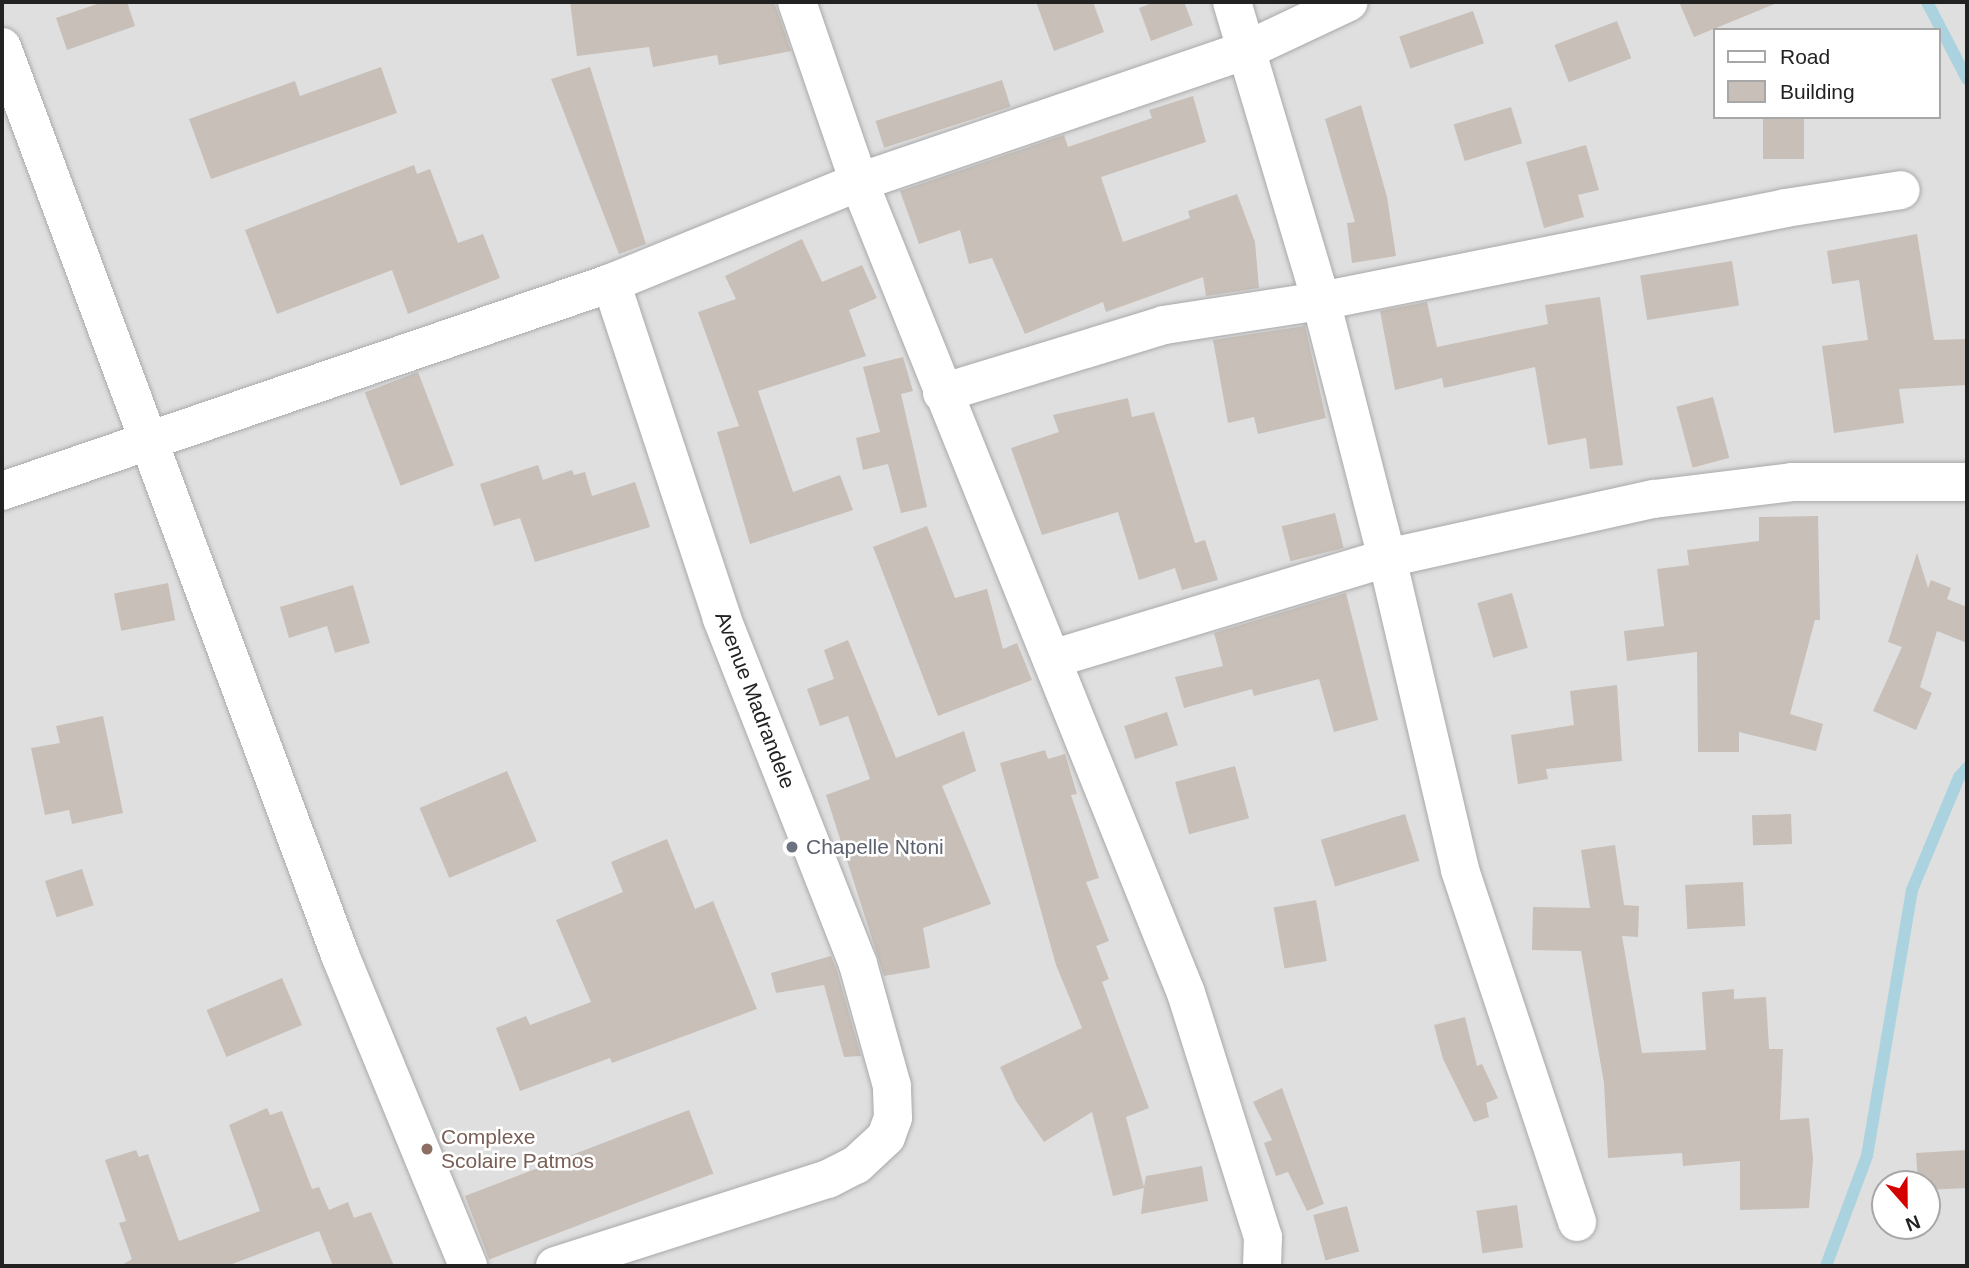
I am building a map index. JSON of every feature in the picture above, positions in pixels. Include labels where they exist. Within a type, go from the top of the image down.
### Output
[{"type":"street","points":[[797,2],[859,182],[1186,993],[1263,1237],[1262,1266]]},
{"type":"street","points":[[1232,2],[1249,49],[1321,301],[1387,558],[1460,870],[1577,1222]]},
{"type":"street","points":[[2,492],[611,283],[859,182],[1249,49],[1349,2]]},
{"type":"street","points":[[2,47],[146,441],[341,955],[468,1266]]},
{"type":"street","points":[[942,393],[1164,325],[1321,301],[1784,208],[1902,190]]},
{"type":"street","name":"Avenue Madrandele","points":[[555,1266],[828,1179],[856,1165],[886,1137],[893,1118],[892,1086],[858,964],[722,618],[611,283]]},
{"type":"street","points":[[1052,659],[1387,558],[1654,499],[1792,482],[1967,482]]},
{"type":"shaded area","points":[[2,2],[1967,2],[1967,1266],[2,1266]]},
{"type":"building","points":[[103,2],[127,2],[135,26],[67,50],[56,18]]},
{"type":"building","points":[[570,2],[774,2],[791,51],[719,65],[717,55],[653,67],[649,47],[577,56]]},
{"type":"building","points":[[1036,2],[1093,2],[1104,32],[1054,51]]},
{"type":"building","points":[[1155,2],[1184,2],[1193,25],[1151,41],[1139,8]]},
{"type":"building","points":[[1679,2],[1777,3],[1714,28],[1694,37]]},
{"type":"building","points":[[1473,11],[1484,43],[1410,69],[1399,36]]},
{"type":"building","points":[[1617,21],[1631,58],[1569,82],[1554,45]]},
{"type":"building","points":[[381,67],[397,113],[211,179],[189,119],[295,81],[300,96]]},
{"type":"building","points":[[590,67],[646,244],[619,254],[551,79]]},
{"type":"building","points":[[1002,80],[1011,107],[884,148],[876,121]]},
{"type":"building","points":[[1193,96],[1206,142],[1101,177],[1123,242],[1190,218],[1188,211],[1237,194],[1255,242],[1259,288],[1206,296],[1203,277],[1106,312],[1103,302],[1025,334],[992,258],[969,264],[960,230],[919,244],[900,191],[1064,135],[1068,147],[1152,118],[1149,110]]},
{"type":"building","points":[[1361,105],[1387,197],[1396,256],[1352,263],[1347,223],[1355,222],[1325,119]]},
{"type":"building","points":[[1511,107],[1522,143],[1465,161],[1454,125]]},
{"type":"building","points":[[1763,119],[1804,119],[1804,159],[1763,159]]},
{"type":"building","points":[[1586,145],[1599,190],[1578,195],[1584,217],[1544,228],[1526,162]]},
{"type":"building","points":[[414,165],[417,174],[430,169],[458,243],[483,234],[500,278],[408,314],[392,270],[277,314],[245,230]]},
{"type":"building","points":[[1917,234],[1934,340],[1967,339],[1967,385],[1899,389],[1904,423],[1834,433],[1822,346],[1868,340],[1859,280],[1832,284],[1827,251]]},
{"type":"building","points":[[802,239],[822,282],[862,265],[877,298],[849,310],[866,356],[758,391],[793,492],[840,475],[853,510],[750,544],[717,432],[739,426],[698,312],[736,299],[725,276]]},
{"type":"building","points":[[1732,261],[1739,305],[1647,320],[1640,276]]},
{"type":"building","points":[[1600,297],[1623,465],[1590,469],[1586,438],[1548,445],[1535,367],[1444,388],[1442,378],[1395,390],[1380,311],[1427,302],[1437,347],[1548,324],[1545,305]]},
{"type":"building","points":[[1305,326],[1326,418],[1258,434],[1254,417],[1228,423],[1213,340]]},
{"type":"building","points":[[903,357],[913,391],[901,394],[927,507],[901,513],[888,464],[863,470],[856,438],[880,432],[863,367]]},
{"type":"building","points":[[418,372],[454,465],[401,486],[365,392]]},
{"type":"building","points":[[1713,397],[1729,458],[1693,468],[1676,407]]},
{"type":"building","points":[[1128,398],[1132,417],[1154,412],[1195,543],[1205,540],[1218,580],[1182,590],[1175,568],[1139,580],[1118,512],[1042,535],[1011,448],[1059,432],[1053,415]]},
{"type":"building","points":[[538,465],[543,480],[572,470],[574,475],[585,472],[592,496],[635,482],[650,527],[535,562],[520,518],[494,526],[480,484]]},
{"type":"building","points":[[1335,513],[1344,548],[1290,561],[1282,526]]},
{"type":"building","points":[[1818,516],[1820,620],[1815,620],[1790,714],[1823,724],[1816,751],[1739,732],[1739,752],[1698,752],[1697,652],[1627,661],[1624,631],[1664,626],[1657,569],[1689,565],[1687,550],[1759,541],[1759,517]]},
{"type":"building","points":[[927,526],[955,598],[987,589],[1003,649],[1017,643],[1032,680],[938,716],[873,547]]},
{"type":"building","points":[[1917,553],[1928,588],[1931,580],[1951,588],[1947,599],[1967,607],[1967,643],[1937,631],[1920,687],[1932,693],[1916,730],[1873,711],[1902,647],[1888,642]]},
{"type":"building","points":[[168,583],[175,620],[121,631],[114,593]]},
{"type":"building","points":[[353,585],[370,643],[335,653],[327,626],[289,638],[280,607]]},
{"type":"building","points":[[1346,593],[1378,720],[1334,732],[1319,679],[1254,696],[1252,689],[1184,708],[1175,677],[1223,666],[1214,633]]},
{"type":"building","points":[[1512,593],[1528,648],[1493,658],[1477,603]]},
{"type":"building","points":[[848,640],[896,758],[964,731],[976,771],[942,786],[991,904],[923,928],[930,968],[884,976],[826,795],[870,779],[848,716],[820,726],[807,689],[834,679],[824,650]]},
{"type":"building","points":[[1617,685],[1622,761],[1546,769],[1548,779],[1518,784],[1511,735],[1574,725],[1570,691]]},
{"type":"building","points":[[1167,712],[1178,745],[1135,759],[1124,726]]},
{"type":"building","points":[[103,716],[123,813],[72,824],[69,810],[45,815],[31,748],[60,743],[56,726]]},
{"type":"building","points":[[1045,750],[1048,759],[1065,754],[1077,794],[1071,795],[1099,878],[1086,882],[1109,941],[1096,946],[1109,979],[1102,982],[1149,1108],[1126,1117],[1144,1187],[1146,1176],[1202,1166],[1208,1201],[1141,1214],[1144,1188],[1113,1196],[1092,1112],[1044,1142],[1016,1101],[1000,1067],[1082,1028],[1056,965],[1000,763]]},
{"type":"building","points":[[1235,766],[1249,818],[1189,834],[1175,782]]},
{"type":"building","points":[[507,771],[537,841],[449,878],[420,808]]},
{"type":"building","points":[[1405,814],[1419,861],[1335,887],[1321,840]]},
{"type":"building","points":[[1791,814],[1792,844],[1753,845],[1752,815]]},
{"type":"building","points":[[667,839],[695,909],[713,901],[757,1009],[612,1063],[610,1058],[520,1091],[496,1028],[526,1016],[530,1025],[591,1002],[556,920],[623,892],[611,862]]},
{"type":"building","points":[[1615,845],[1624,905],[1639,906],[1638,937],[1622,936],[1642,1053],[1706,1050],[1702,992],[1734,989],[1734,999],[1766,997],[1769,1049],[1783,1049],[1780,1120],[1809,1118],[1813,1159],[1809,1208],[1740,1210],[1740,1161],[1683,1166],[1682,1153],[1608,1158],[1604,1083],[1581,951],[1532,950],[1533,907],[1590,908],[1581,850]]},
{"type":"building","points":[[82,869],[94,905],[57,917],[45,881]]},
{"type":"building","points":[[1743,882],[1745,926],[1687,929],[1685,885]]},
{"type":"building","points":[[1316,900],[1327,961],[1284,969],[1274,907]]},
{"type":"building","points":[[831,956],[861,1056],[844,1057],[824,985],[776,993],[771,973]]},
{"type":"building","points":[[282,978],[302,1025],[226,1057],[207,1010]]},
{"type":"building","points":[[1465,1017],[1477,1066],[1482,1064],[1498,1098],[1486,1103],[1489,1117],[1474,1122],[1443,1059],[1434,1025]]},
{"type":"building","points":[[1282,1088],[1324,1204],[1307,1211],[1288,1172],[1276,1176],[1264,1143],[1272,1140],[1253,1102]]},
{"type":"building","points":[[267,1108],[270,1115],[282,1111],[312,1189],[319,1187],[329,1210],[348,1202],[354,1218],[371,1212],[394,1266],[333,1266],[319,1231],[227,1266],[120,1266],[132,1259],[119,1223],[126,1221],[105,1160],[136,1150],[139,1157],[148,1154],[179,1241],[260,1211],[229,1125]]},
{"type":"building","points":[[689,1110],[713,1173],[489,1259],[465,1196]]},
{"type":"building","points":[[1967,1150],[1967,1188],[1941,1189],[1941,1170],[1917,1170],[1916,1153]]},
{"type":"building","points":[[1517,1205],[1523,1248],[1482,1253],[1476,1211]]},
{"type":"building","points":[[1347,1206],[1359,1251],[1325,1260],[1313,1215]]},
{"type":"waterway","points":[[1927,2],[1941,28]]},
{"type":"waterway","points":[[1941,29],[1967,79]]},
{"type":"waterway","points":[[1826,1266],[1867,1156],[1912,890],[1959,777],[1967,768]]},
{"type":"place","name":"Chapelle Ntoni","points":[[792,847]]},
{"type":"place","name":"Complexe Scolaire Patmos","points":[[427,1149]]}]
